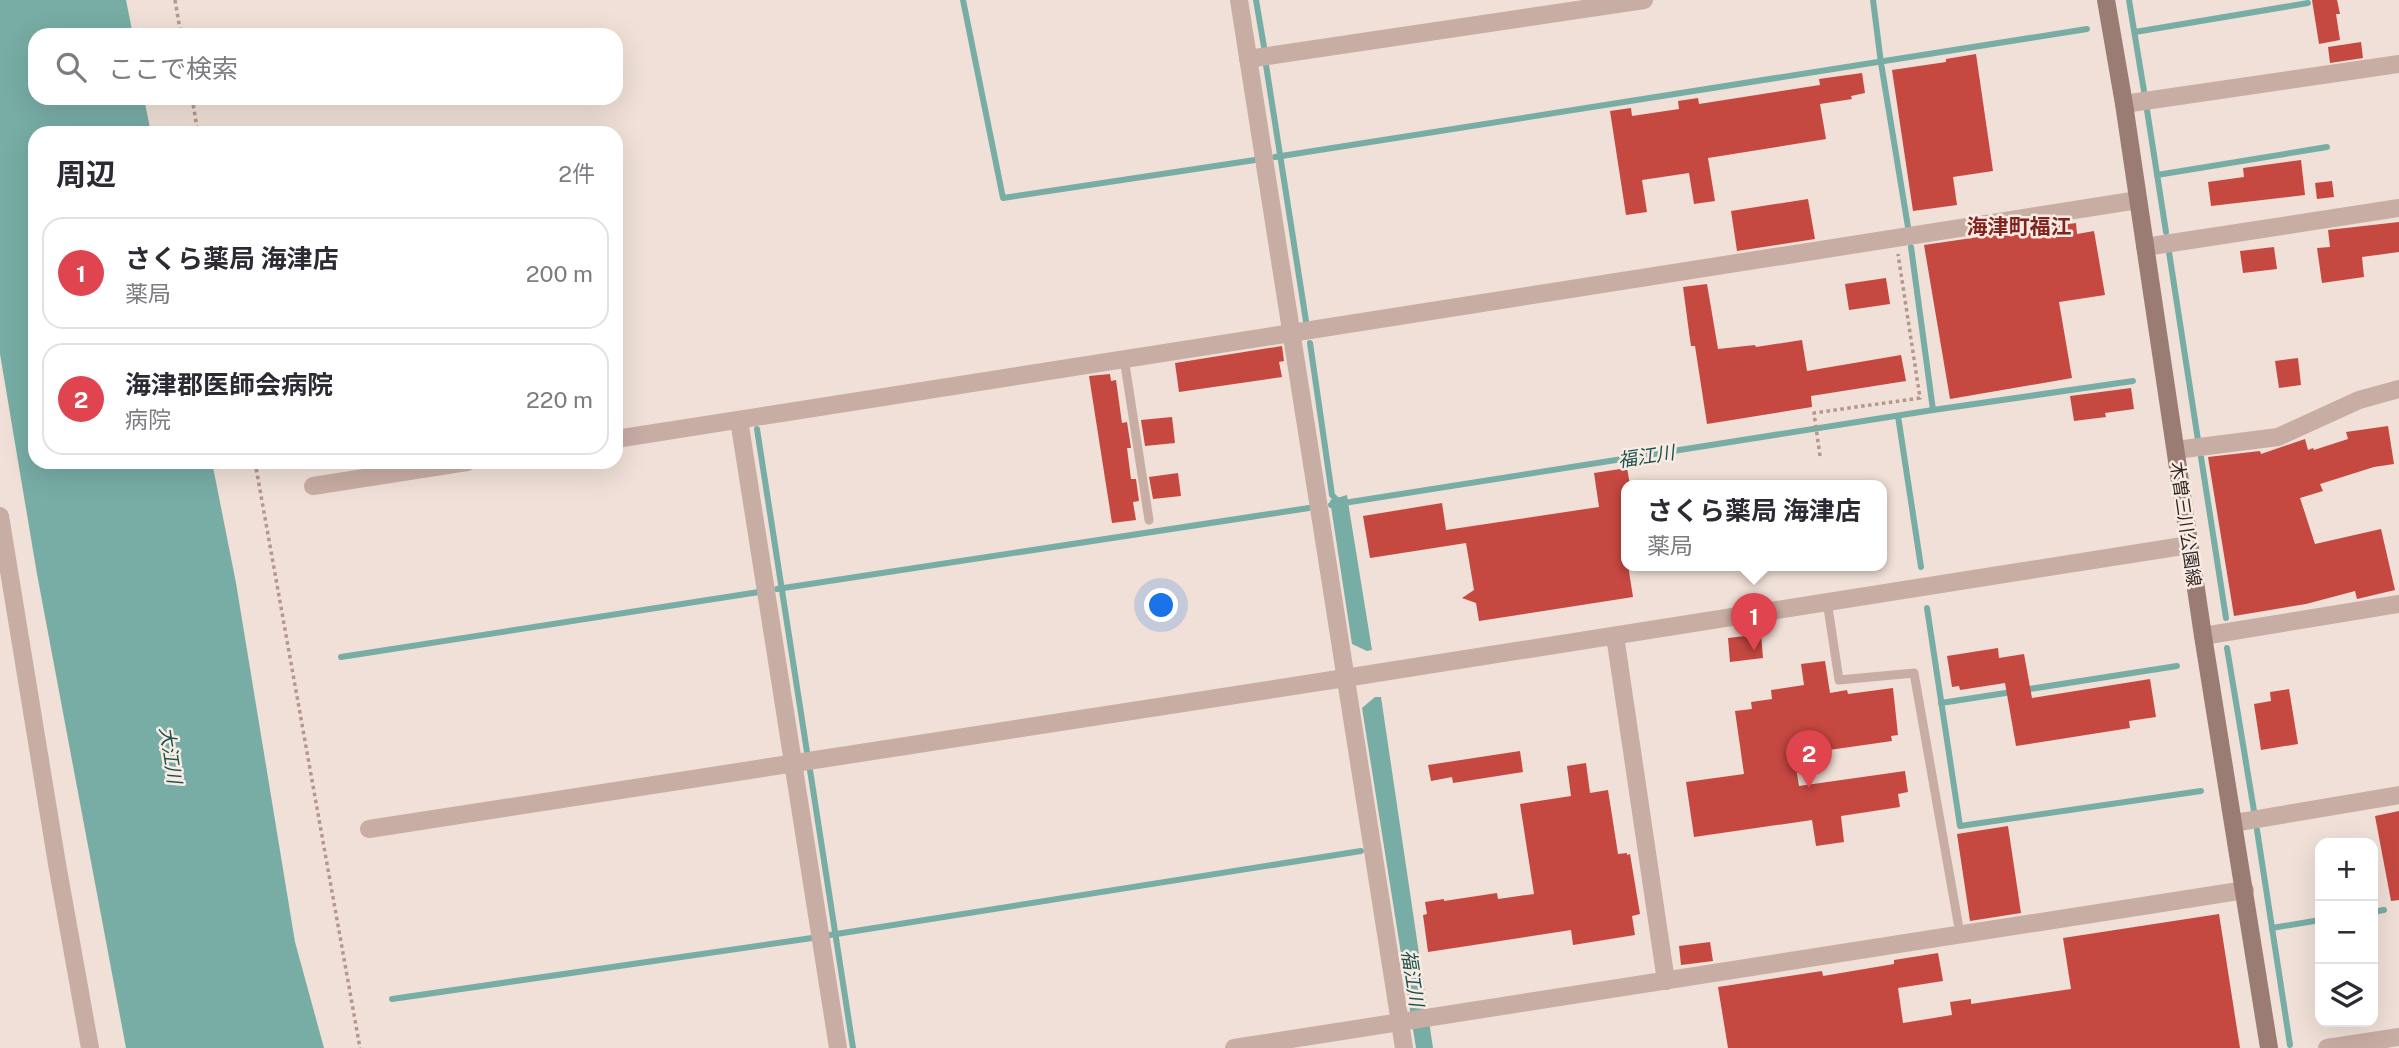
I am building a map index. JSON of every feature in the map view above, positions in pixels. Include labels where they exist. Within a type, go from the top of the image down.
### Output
[{"type":"main road","name":"木曽三川公園線","points":[[2106,0],[2269,1048]]},
{"type":"street","points":[[1239,0],[1345,678],[1403,1022],[1404,1048]]},
{"type":"street","points":[[1248,59],[1644,0]]},
{"type":"street","points":[[2124,104],[2399,64]]},
{"type":"street","points":[[623,438],[2138,200]]},
{"type":"street","points":[[2145,247],[2399,208]]},
{"type":"street","points":[[2175,450],[2278,437],[2359,400],[2399,389]]},
{"type":"street","points":[[739,420],[838,1048]]},
{"type":"street","points":[[313,486],[422,469]]},
{"type":"street","points":[[0,516],[90,1048]]},
{"type":"street","points":[[369,829],[2189,545]]},
{"type":"street","points":[[2203,636],[2399,604]]},
{"type":"street","points":[[1615,636],[1666,981]]},
{"type":"street","points":[[2234,823],[2399,795]]},
{"type":"street","points":[[1234,1048],[2245,890]]},
{"type":"street","points":[[2327,1048],[2399,1037]]},
{"type":"lane","points":[[1124,358],[1149,520]]},
{"type":"lane","points":[[1827,601],[1839,680],[1914,673],[1960,934]]},
{"type":"path","points":[[175,0],[180,28]]},
{"type":"path","points":[[193,105],[197,126]]},
{"type":"path","points":[[1820,456],[1814,413],[1920,398],[1896,238]]},
{"type":"path","points":[[256,469],[360,1048]]},
{"type":"water","name":"大江川","points":[[0,0],[126,0],[132,28],[28,28],[28,105],[145,105],[150,126],[28,126],[28,469],[213,469],[236,583],[295,942],[324,1048],[126,1048],[37,574],[0,354]]},
{"type":"water","points":[[1347,495],[1372,650],[1367,651],[1352,644],[1330,500]]},
{"type":"water","points":[[1375,697],[1381,697],[1433,1048],[1416,1048],[1362,708]]},
{"type":"building","points":[[2312,0],[2337,0],[2340,40],[2319,44]]},
{"type":"building","points":[[2361,42],[2363,58],[2330,63],[2328,47]]},
{"type":"building","points":[[1976,54],[1993,171],[1953,177],[1957,205],[1913,211],[1892,70],[1946,62],[1946,59]]},
{"type":"building","points":[[1862,73],[1865,93],[1851,96],[1852,99],[1820,104],[1826,139],[1708,158],[1715,201],[1694,204],[1689,173],[1642,180],[1647,212],[1626,215],[1610,111],[1631,108],[1632,116],[1679,109],[1678,101],[1698,98],[1699,104],[1820,85],[1819,79]]},
{"type":"building","points":[[2301,160],[2305,195],[2211,206],[2208,182],[2244,177],[2243,168]]},
{"type":"building","points":[[2332,181],[2334,197],[2317,199],[2315,183]]},
{"type":"building","points":[[1808,199],[1815,239],[1737,251],[1731,211]]},
{"type":"building","points":[[2399,222],[2399,252],[2362,257],[2364,277],[2322,283],[2317,248],[2330,247],[2328,230]]},
{"type":"building","points":[[2076,223],[2077,234],[2094,231],[2105,295],[2059,302],[2072,378],[1950,399],[1924,245]]},
{"type":"building","points":[[2274,247],[2277,269],[2243,273],[2240,251]]},
{"type":"building","points":[[1886,278],[1890,304],[1849,310],[1845,284]]},
{"type":"building","points":[[1707,284],[1718,349],[1802,340],[1807,371],[1901,355],[1906,381],[1811,396],[1812,407],[1707,424],[1695,346],[1691,346],[1683,287]]},
{"type":"building","points":[[1282,346],[1284,361],[1279,362],[1282,377],[1179,392],[1175,363]]},
{"type":"building","points":[[2298,358],[2301,385],[2279,388],[2275,361]]},
{"type":"building","points":[[1110,374],[1111,381],[1116,380],[1122,423],[1127,422],[1131,448],[1127,448],[1131,479],[1136,479],[1139,501],[1133,502],[1136,520],[1112,523],[1089,376]]},
{"type":"building","points":[[2131,388],[2134,409],[2105,413],[2106,417],[2074,421],[2070,396]]},
{"type":"building","points":[[1172,417],[1175,443],[1145,446],[1141,420]]},
{"type":"building","points":[[2388,426],[2394,464],[2374,467],[2320,484],[2323,491],[2300,498],[2315,544],[2381,529],[2395,590],[2357,599],[2355,591],[2306,604],[2234,616],[2208,457],[2260,451],[2261,454],[2305,439],[2308,450],[2314,450],[2348,439],[2346,432]]},
{"type":"building","points":[[1627,468],[1629,480],[1621,480],[1621,571],[1629,571],[1633,597],[1479,621],[1476,603],[1462,598],[1474,590],[1466,543],[1370,558],[1363,516],[1442,503],[1446,530],[1599,507],[1594,473]]},
{"type":"building","points":[[1178,473],[1181,496],[1153,499],[1149,477]]},
{"type":"building","points":[[1761,634],[1763,658],[1730,662],[1728,638]]},
{"type":"building","points":[[1998,648],[1999,658],[2024,654],[2032,698],[2150,679],[2156,717],[2129,721],[2130,728],[2016,746],[2005,683],[1960,690],[1959,686],[1952,687],[1947,656]]},
{"type":"building","points":[[1825,661],[1830,693],[1847,690],[1848,694],[1893,688],[1898,735],[1891,736],[1892,741],[1794,755],[1799,786],[1905,771],[1908,792],[1898,794],[1900,807],[1841,816],[1844,842],[1816,846],[1812,820],[1694,837],[1686,782],[1744,774],[1735,711],[1752,709],[1751,702],[1772,699],[1771,690],[1804,685],[1801,664]]},
{"type":"building","points":[[2289,689],[2298,744],[2261,750],[2254,704],[2271,701],[2270,692]]},
{"type":"building","points":[[1520,751],[1523,772],[1453,783],[1452,777],[1431,781],[1428,765]]},
{"type":"building","points":[[1586,763],[1590,793],[1608,790],[1618,854],[1630,854],[1640,914],[1632,916],[1635,935],[1573,945],[1571,930],[1428,952],[1423,915],[1427,914],[1425,902],[1497,893],[1498,899],[1534,894],[1520,804],[1571,796],[1567,766]]},
{"type":"building","points":[[2399,811],[2399,900],[2391,901],[2375,816]]},
{"type":"building","points":[[2008,826],[2021,913],[1970,921],[1957,834]]},
{"type":"building","points":[[2219,914],[2240,1048],[1728,1048],[1718,987],[1822,971],[1823,976],[1894,964],[1894,960],[1938,953],[1943,981],[1898,988],[1903,1023],[1952,1015],[1950,1002],[1971,999],[1971,1004],[2071,989],[2063,938]]},
{"type":"building","points":[[1710,942],[1713,961],[1681,965],[1679,946]]},
{"type":"waterway","points":[[963,0],[1003,198],[1255,160]]},
{"type":"waterway","points":[[1256,0],[1264,47]]},
{"type":"waterway","name":"福江川","points":[[1873,0],[1908,227]]},
{"type":"waterway","points":[[2129,0],[2144,91]]},
{"type":"waterway","points":[[2135,32],[2308,3]]},
{"type":"waterway","points":[[1275,157],[2087,29]]},
{"type":"waterway","points":[[1266,65],[1306,321]]},
{"type":"waterway","points":[[2147,110],[2166,232]]},
{"type":"waterway","points":[[2157,175],[2327,147]]},
{"type":"waterway","name":"福江川","points":[[1331,505],[1933,410],[1911,247]]},
{"type":"waterway","points":[[2169,252],[2198,440]]},
{"type":"waterway","points":[[1310,343],[1332,495],[1340,503]]},
{"type":"waterway","points":[[1933,410],[2133,381]]},
{"type":"waterway","points":[[1898,416],[1921,567]]},
{"type":"waterway","points":[[757,429],[807,752]]},
{"type":"waterway","points":[[2201,457],[2226,618]]},
{"type":"waterway","points":[[777,589],[1309,508]]},
{"type":"waterway","points":[[341,657],[759,592]]},
{"type":"waterway","points":[[1927,608],[1960,826],[2201,791]]},
{"type":"waterway","points":[[2227,648],[2254,811]]},
{"type":"waterway","points":[[2023,690],[2177,666]]},
{"type":"waterway","points":[[1941,703],[2012,692]]},
{"type":"waterway","points":[[810,770],[853,1048]]},
{"type":"waterway","points":[[2257,830],[2290,1045]]},
{"type":"waterway","points":[[830,935],[1361,851]]},
{"type":"waterway","points":[[2378,911],[2384,910]]},
{"type":"waterway","points":[[2272,928],[2315,921]]},
{"type":"waterway","points":[[392,999],[812,938]]},
{"type":"place","name":"さくら薬局 海津店","points":[[1754,651]]},
{"type":"place","name":"海津郡医師会病院","points":[[1809,788]]},
{"type":"district","name":"海津町福江","points":[[2019,226]]}]
